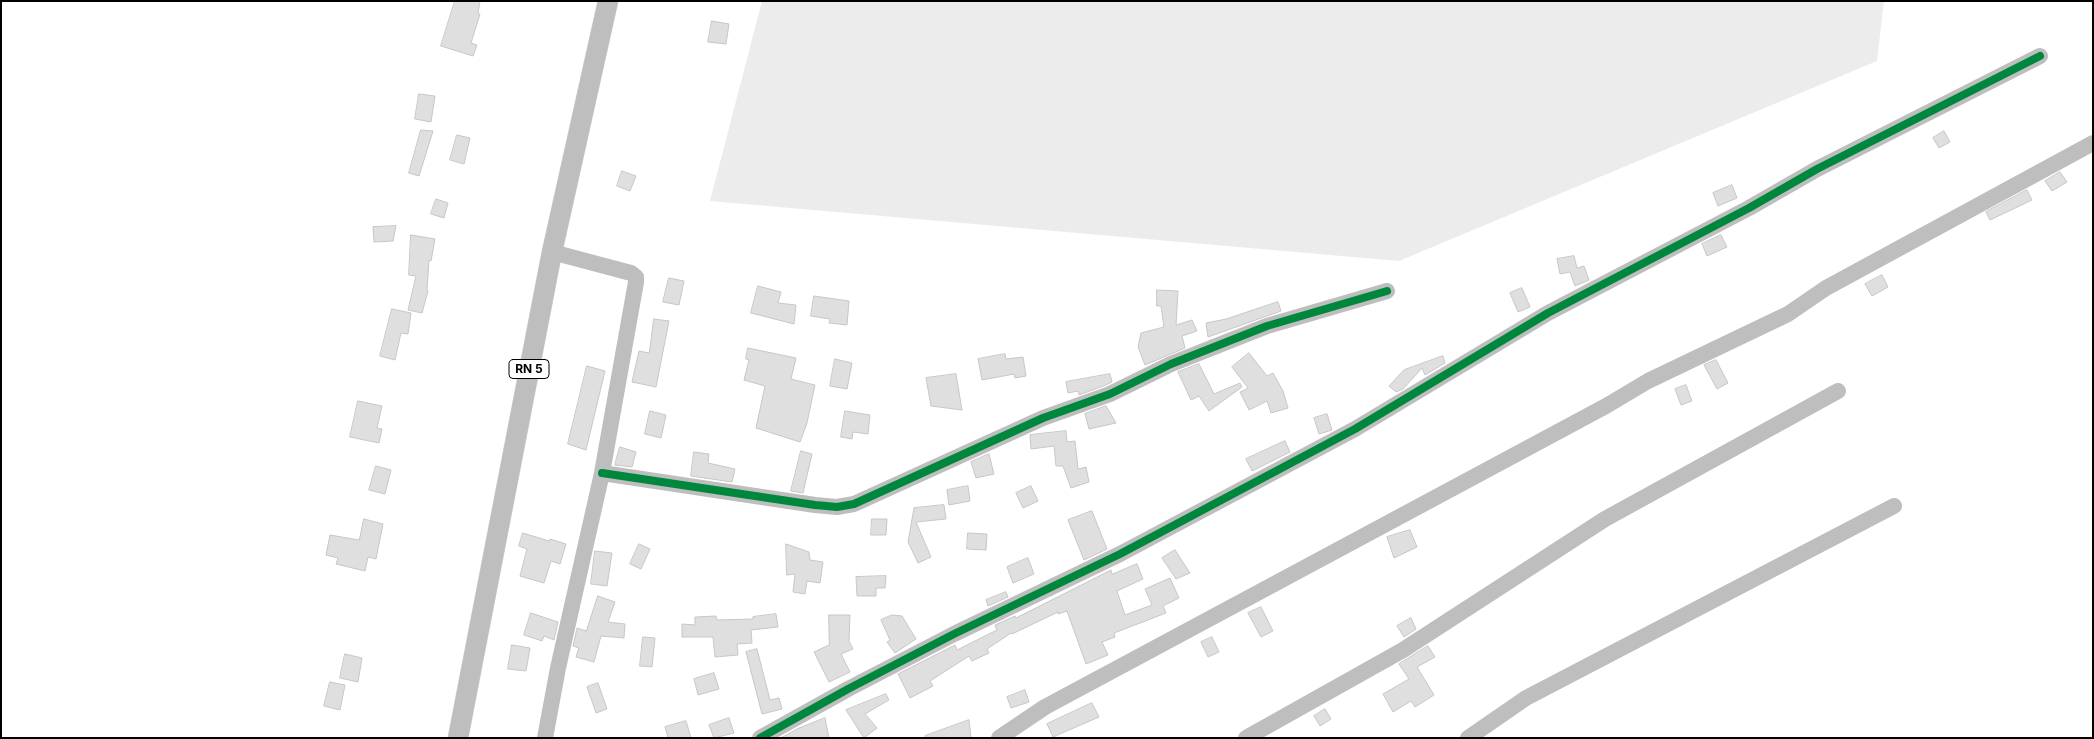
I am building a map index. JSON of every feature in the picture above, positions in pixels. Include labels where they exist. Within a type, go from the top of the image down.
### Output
[{"type":"main road","name":"RN 5","points":[[458,738],[552,252],[608,1]]},
{"type":"street","points":[[760,738],[848,689],[954,634],[1120,554],[1355,428],[1548,312],[1749,208],[1817,169],[2040,56]]},
{"type":"street","points":[[999,738],[1045,707],[1606,406],[1648,381],[1788,314],[1826,288],[2093,143]]},
{"type":"street","points":[[545,738],[558,668],[602,473],[636,277],[631,273],[552,252]]},
{"type":"street","points":[[602,473],[815,505],[837,507],[854,504],[1043,418],[1110,394],[1171,364],[1267,326],[1386,291]]},
{"type":"street","points":[[1246,738],[1403,650],[1605,519],[1838,391]]},
{"type":"street","points":[[1468,738],[1526,698],[1894,506]]},
{"type":"shaded area","points":[[762,1],[1884,1],[1877,61],[1399,261],[710,201]]},
{"type":"building","points":[[455,1],[480,1],[478,14],[480,14],[471,43],[477,45],[473,56],[441,46]]},
{"type":"building","points":[[712,21],[729,24],[726,44],[708,42]]},
{"type":"building","points":[[419,94],[435,96],[431,122],[415,119]]},
{"type":"building","points":[[421,130],[433,131],[419,176],[409,173]]},
{"type":"building","points":[[1944,131],[1950,142],[1939,148],[1933,138]]},
{"type":"building","points":[[457,135],[470,138],[464,164],[450,160]]},
{"type":"building","points":[[622,171],[636,176],[630,191],[617,186]]},
{"type":"building","points":[[2060,172],[2067,182],[2052,191],[2045,181]]},
{"type":"building","points":[[1732,185],[1737,198],[1718,206],[1713,193]]},
{"type":"building","points":[[2027,190],[2032,200],[1990,220],[1986,212]]},
{"type":"building","points":[[436,199],[448,203],[444,218],[431,214]]},
{"type":"building","points":[[396,226],[393,241],[374,242],[373,227]]},
{"type":"building","points":[[411,235],[435,239],[431,261],[429,260],[428,291],[422,313],[408,310],[416,276],[409,275]]},
{"type":"building","points":[[1721,235],[1727,247],[1707,256],[1702,244]]},
{"type":"building","points":[[1574,256],[1577,268],[1584,266],[1589,280],[1575,286],[1570,272],[1560,274],[1557,259]]},
{"type":"building","points":[[1882,275],[1888,287],[1872,296],[1865,284]]},
{"type":"building","points":[[669,278],[684,281],[679,305],[663,302]]},
{"type":"building","points":[[758,286],[781,292],[778,303],[796,305],[794,324],[751,313]]},
{"type":"building","points":[[1522,288],[1530,307],[1518,312],[1510,293]]},
{"type":"building","points":[[1157,290],[1178,291],[1176,325],[1192,320],[1197,331],[1182,336],[1185,348],[1145,365],[1138,347],[1141,333],[1164,327],[1161,306],[1157,306]]},
{"type":"building","points":[[814,296],[849,301],[847,325],[829,323],[830,319],[811,316]]},
{"type":"building","points":[[1278,302],[1281,311],[1208,337],[1206,323],[1226,319]]},
{"type":"building","points":[[392,309],[411,313],[408,334],[401,333],[395,360],[380,356]]},
{"type":"building","points":[[654,319],[669,321],[656,387],[632,382],[639,351],[649,353]]},
{"type":"building","points":[[748,348],[796,358],[791,379],[815,385],[807,423],[800,442],[756,428],[765,386],[744,380],[749,360],[746,359]]},
{"type":"building","points":[[1249,353],[1267,376],[1273,373],[1283,391],[1288,408],[1271,413],[1267,401],[1249,410],[1240,392],[1248,388],[1232,367]]},
{"type":"building","points":[[1005,354],[1006,359],[1023,357],[1026,376],[1015,378],[1014,374],[982,380],[978,359]]},
{"type":"building","points":[[1443,356],[1445,363],[1425,375],[1422,368],[1403,389],[1396,392],[1389,386],[1404,370]]},
{"type":"building","points":[[835,359],[852,363],[847,389],[830,386]]},
{"type":"building","points":[[1716,360],[1728,383],[1717,389],[1704,365]]},
{"type":"building","points":[[1199,364],[1214,394],[1240,383],[1242,387],[1209,411],[1199,396],[1191,400],[1178,372]]},
{"type":"building","points":[[587,366],[605,371],[586,450],[568,444]]},
{"type":"building","points":[[956,374],[962,410],[931,406],[926,378]]},
{"type":"building","points":[[1110,374],[1112,382],[1106,385],[1079,395],[1078,391],[1068,393],[1066,382]]},
{"type":"building","points":[[1686,385],[1692,401],[1681,405],[1675,389]]},
{"type":"building","points":[[358,401],[382,406],[377,428],[382,429],[379,443],[350,437]]},
{"type":"building","points":[[1106,406],[1116,423],[1089,429],[1085,414]]},
{"type":"building","points":[[650,411],[666,415],[661,438],[645,434]]},
{"type":"building","points":[[845,411],[870,415],[868,434],[853,432],[852,439],[841,437]]},
{"type":"building","points":[[1327,414],[1332,430],[1319,434],[1314,418]]},
{"type":"building","points":[[1066,431],[1067,442],[1075,441],[1078,469],[1086,467],[1089,482],[1071,488],[1063,466],[1056,466],[1054,446],[1031,449],[1030,435]]},
{"type":"building","points":[[1285,441],[1290,452],[1252,471],[1246,459]]},
{"type":"building","points":[[620,447],[636,452],[632,467],[615,465]]},
{"type":"building","points":[[801,451],[812,454],[803,493],[791,491]]},
{"type":"building","points":[[694,452],[709,454],[708,463],[735,469],[732,482],[691,476]]},
{"type":"building","points":[[989,454],[994,474],[976,478],[971,462]]},
{"type":"building","points":[[376,466],[391,470],[385,494],[369,490]]},
{"type":"building","points":[[968,486],[970,501],[949,505],[947,490]]},
{"type":"building","points":[[1031,486],[1038,501],[1023,508],[1016,493]]},
{"type":"building","points":[[944,505],[946,519],[916,522],[931,557],[918,563],[908,542],[914,508]]},
{"type":"building","points":[[1092,511],[1107,549],[1084,560],[1068,520]]},
{"type":"building","points":[[364,519],[383,524],[376,559],[368,557],[365,571],[336,564],[338,558],[326,555],[330,535],[359,540]]},
{"type":"building","points":[[872,519],[887,519],[886,535],[871,535]]},
{"type":"building","points":[[1410,530],[1417,547],[1394,558],[1387,537]]},
{"type":"building","points":[[523,533],[566,544],[560,564],[551,561],[544,583],[520,576],[527,549],[519,546]]},
{"type":"building","points":[[968,533],[987,534],[986,550],[967,549]]},
{"type":"building","points":[[639,544],[650,549],[641,569],[630,564]]},
{"type":"building","points":[[786,544],[809,552],[810,560],[823,562],[820,583],[807,581],[805,594],[793,592],[795,574],[787,575]]},
{"type":"building","points":[[1175,550],[1190,573],[1176,579],[1162,558]]},
{"type":"building","points":[[595,551],[612,553],[607,586],[591,584]]},
{"type":"building","points":[[1028,558],[1034,574],[1013,583],[1007,567]]},
{"type":"building","points":[[1137,564],[1143,579],[1117,591],[1125,615],[1152,605],[1145,589],[1170,578],[1179,598],[1163,606],[1166,613],[1114,633],[1115,637],[1102,642],[1108,655],[1086,664],[1067,611],[1058,614],[1058,612],[1011,633],[987,649],[989,653],[972,661],[969,656],[930,681],[933,686],[910,698],[898,674],[955,645],[957,650],[997,630],[995,625],[1015,616],[1016,618],[1111,570],[1112,574]]},
{"type":"building","points":[[886,576],[885,588],[876,588],[876,596],[857,596],[856,577]]},
{"type":"building","points":[[1006,592],[1008,597],[988,606],[986,600]]},
{"type":"building","points":[[598,596],[615,602],[608,622],[625,624],[624,638],[601,636],[594,662],[576,657],[579,648],[573,646],[577,628],[586,631]]},
{"type":"building","points":[[1261,607],[1273,631],[1261,637],[1248,613]]},
{"type":"building","points":[[531,613],[558,622],[554,640],[544,636],[542,641],[524,635]]},
{"type":"building","points":[[776,614],[778,627],[751,630],[752,643],[737,644],[738,655],[715,657],[713,637],[682,637],[682,624],[695,625],[695,617],[716,616],[717,620],[753,619],[753,617]]},
{"type":"building","points":[[829,615],[850,615],[849,641],[853,649],[841,654],[850,672],[829,682],[814,652],[829,645]]},
{"type":"building","points":[[892,615],[902,616],[916,639],[895,653],[887,642],[890,640],[881,620]]},
{"type":"building","points":[[1411,618],[1416,629],[1404,637],[1397,626]]},
{"type":"building","points":[[643,637],[655,638],[652,667],[640,666]]},
{"type":"building","points":[[1212,637],[1219,652],[1208,657],[1201,642]]},
{"type":"building","points":[[512,645],[530,648],[526,671],[508,669]]},
{"type":"building","points":[[1428,646],[1435,657],[1417,667],[1434,695],[1415,707],[1411,701],[1393,712],[1383,694],[1409,679],[1399,664]]},
{"type":"building","points":[[757,649],[770,700],[779,698],[782,709],[762,714],[746,652]]},
{"type":"building","points":[[345,654],[362,658],[358,682],[340,678]]},
{"type":"building","points":[[714,673],[719,689],[698,695],[694,679]]},
{"type":"building","points":[[330,682],[345,685],[340,710],[324,706]]},
{"type":"building","points":[[598,683],[607,709],[596,713],[587,687]]},
{"type":"building","points":[[1025,690],[1029,702],[1011,708],[1007,697]]},
{"type":"building","points":[[886,694],[889,700],[865,714],[877,728],[864,738],[846,710]]},
{"type":"building","points":[[1092,703],[1099,717],[1053,737],[1047,724]]},
{"type":"building","points":[[1325,709],[1331,719],[1320,726],[1314,716]]},
{"type":"building","points":[[729,718],[734,733],[714,738],[709,725]]},
{"type":"building","points":[[825,718],[829,738],[781,738],[797,729]]},
{"type":"building","points":[[969,720],[971,738],[926,738],[925,736]]},
{"type":"building","points":[[686,721],[691,738],[668,738],[665,727]]},
{"type":"cycle path","points":[[760,738],[848,689],[954,634],[1120,554],[1355,429],[1548,313],[1749,208],[1817,169],[2040,56]]},
{"type":"cycle path","points":[[602,473],[815,505],[837,507],[854,504],[1043,418],[1110,394],[1171,364],[1267,326],[1387,291]]}]
